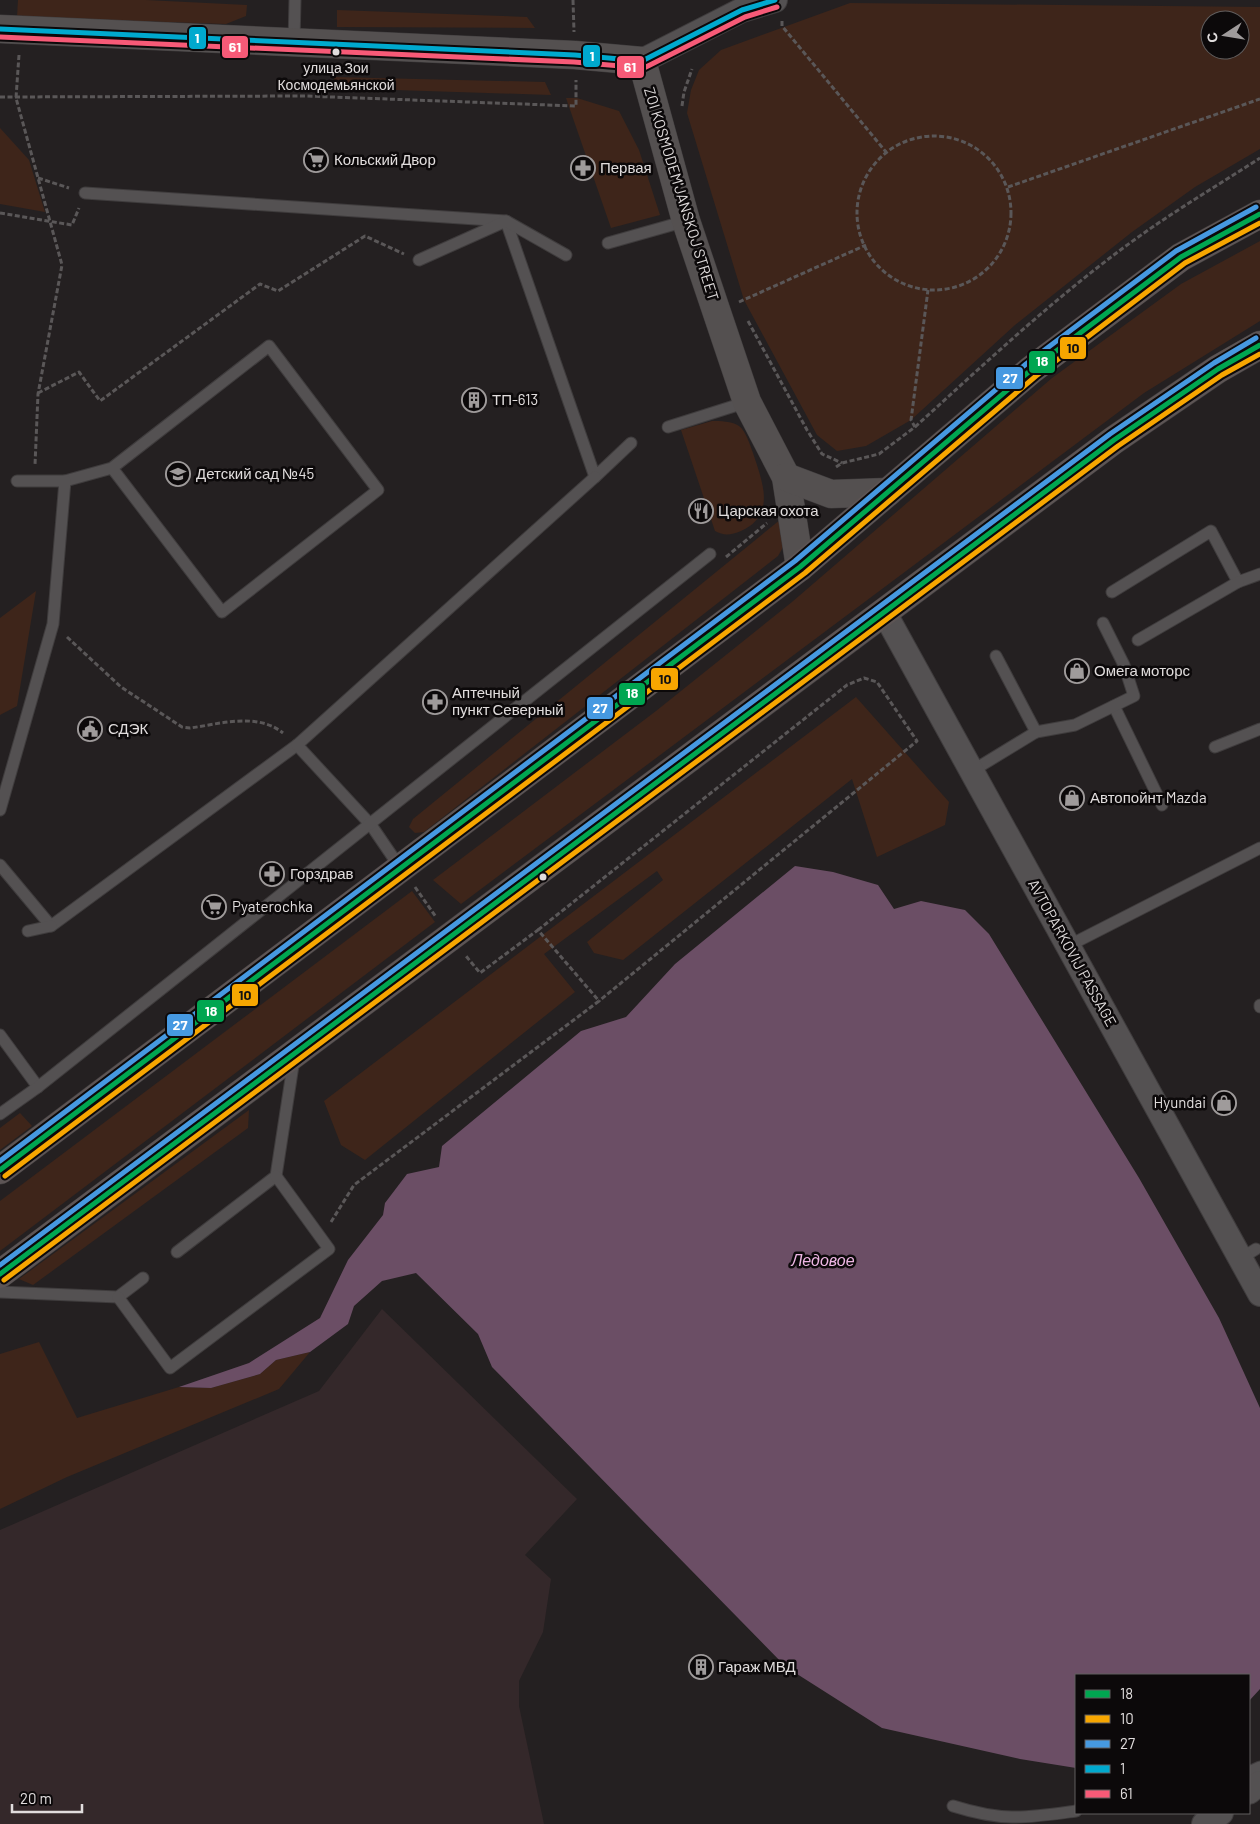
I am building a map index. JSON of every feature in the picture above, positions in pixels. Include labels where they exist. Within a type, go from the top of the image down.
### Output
[{"type":"main road","points":[[0,1170],[800,567],[1031,370],[1181,257],[1260,214]]},
{"type":"main road","points":[[0,1274],[1114,440],[1218,368],[1260,345]]},
{"type":"street","points":[[10,29],[575,55],[642,61],[742,5],[779,9]]},
{"type":"street","name":"ZOI KOSMODEM'JANSKOJ STREET","points":[[642,61],[686,221],[747,402],[786,477],[800,567]]},
{"type":"street","points":[[786,477],[831,494],[888,492]]},
{"type":"street","name":"AVTOPARKOVIJ PASSAGE","points":[[884,612],[1068,946],[1254,1251],[1260,1294]]},
{"type":"street","points":[[1250,1791],[1260,1783]]},
{"type":"street","points":[[1204,1824],[1219,1814]]},
{"type":"lane","points":[[294,43],[295,0]]},
{"type":"lane","points":[[85,193],[506,221],[566,255]]},
{"type":"lane","points":[[419,260],[506,221]]},
{"type":"lane","points":[[506,221],[595,477]]},
{"type":"lane","points":[[608,243],[686,221]]},
{"type":"lane","points":[[18,481],[65,481],[112,468],[269,346],[378,490],[222,612],[112,468]]},
{"type":"lane","points":[[668,427],[747,402]]},
{"type":"lane","points":[[28,931],[51,926],[297,745],[631,443]]},
{"type":"lane","points":[[0,810],[53,624],[65,481]]},
{"type":"lane","points":[[1112,592],[1211,531],[1238,582]]},
{"type":"lane","points":[[0,1114],[370,825],[710,554]]},
{"type":"lane","points":[[1138,640],[1238,582],[1260,574]]},
{"type":"lane","points":[[972,771],[1036,732],[1075,725],[1134,696],[1124,665],[1103,623]]},
{"type":"lane","points":[[996,656],[1036,732]]},
{"type":"lane","points":[[1114,706],[1162,805]]},
{"type":"lane","points":[[1215,747],[1260,729]]},
{"type":"lane","points":[[297,745],[370,825],[401,869]]},
{"type":"lane","points":[[1068,946],[1260,848]]},
{"type":"lane","points":[[0,864],[51,926]]},
{"type":"lane","points":[[0,1035],[38,1086]]},
{"type":"lane","points":[[177,1252],[276,1176],[294,1055]]},
{"type":"lane","points":[[118,1297],[170,1368],[329,1249],[276,1176]]},
{"type":"lane","points":[[0,1292],[118,1297],[143,1278]]},
{"type":"lane","points":[[953,1806],[989,1817],[1009,1819],[1075,1811]]},
{"type":"path","points":[[0,97],[306,96],[576,106],[573,0]]},
{"type":"path","points":[[779,9],[782,26],[886,152]]},
{"type":"path","points":[[10,29],[16,98],[62,265],[38,394],[34,481]]},
{"type":"path","points":[[681,115],[684,92],[692,69]]},
{"type":"path","points":[[1008,187],[1260,99]]},
{"type":"path","points":[[926,136],[959,140],[983,153],[1001,173],[1008,187],[1011,211],[1009,232],[995,261],[975,279],[961,286],[942,290],[928,290],[894,280],[881,270],[866,245],[857,215],[860,188],[868,173],[886,152],[901,143],[926,136]]},
{"type":"path","points":[[915,427],[1002,348],[1093,273],[1156,224],[1260,158]]},
{"type":"path","points":[[38,178],[85,193]]},
{"type":"path","points":[[0,213],[72,225]]},
{"type":"path","points":[[38,394],[79,372],[100,402],[260,284],[278,291],[365,236],[419,260]]},
{"type":"path","points":[[738,302],[866,245]]},
{"type":"path","points":[[735,293],[743,310]]},
{"type":"path","points":[[747,319],[806,430],[822,454],[842,463]]},
{"type":"path","points":[[53,624],[121,687],[182,727],[190,728],[247,720],[279,730],[297,745]]},
{"type":"path","points":[[321,1238],[354,1185],[599,1001],[917,741],[877,682],[864,678],[847,685],[538,930],[480,973],[401,869]]},
{"type":"path","points":[[538,930],[599,1001]]},
{"type":"shaded area","points":[[18,0],[146,0],[247,5],[246,16],[226,24],[17,17]]},
{"type":"shaded area","points":[[850,3],[1260,7],[1260,149],[1195,187],[1132,232],[1015,325],[911,420],[866,446],[837,451],[817,435],[744,300],[687,113],[691,90],[699,70],[721,50]]},
{"type":"shaded area","points":[[337,10],[527,17],[535,28],[337,27]]},
{"type":"shaded area","points":[[334,77],[545,82],[551,95],[334,88]]},
{"type":"shaded area","points":[[566,98],[577,98],[619,111],[639,150],[660,215],[611,228]]},
{"type":"shaded area","points":[[0,128],[29,160],[45,212],[0,204]]},
{"type":"shaded area","points":[[1260,241],[1260,321],[1144,393],[461,904],[433,880],[656,711],[792,602],[1052,378],[1181,284]]},
{"type":"shaded area","points":[[712,421],[729,422],[741,428],[751,446],[763,486],[763,507],[759,516],[752,524],[741,531],[731,534],[721,534],[715,531],[681,430]]},
{"type":"shaded area","points":[[786,515],[786,542],[778,556],[424,832],[415,833],[409,827],[413,819]]},
{"type":"shaded area","points":[[36,591],[17,706],[0,715],[0,618]]},
{"type":"shaded area","points":[[856,697],[949,802],[945,825],[877,857],[852,779],[623,960],[594,953],[587,942],[663,880],[657,871],[544,954],[575,992],[365,1160],[341,1145],[324,1101]]},
{"type":"shaded area","points":[[412,891],[435,922],[0,1251],[0,1201]]},
{"type":"shaded area","points":[[249,1110],[248,1128],[33,1285],[19,1279]]},
{"type":"shaded area","points":[[20,1113],[32,1126],[0,1150],[0,1128]]},
{"type":"shaded area","points":[[382,1309],[577,1499],[525,1555],[551,1579],[543,1632],[519,1681],[519,1706],[544,1824],[0,1824],[0,1530],[319,1391]]},
{"type":"shaded area","points":[[39,1342],[77,1418],[179,1387],[211,1388],[260,1374],[276,1360],[310,1352],[279,1389],[67,1477],[0,1509],[0,1354]]},
{"type":"water","name":"Ледовое","points":[[795,866],[833,872],[878,885],[894,909],[921,901],[965,910],[989,934],[1139,1178],[1219,1318],[1260,1408],[1260,1689],[1250,1700],[1250,1674],[1075,1674],[1075,1768],[1020,1759],[882,1728],[786,1667],[492,1367],[478,1334],[416,1273],[382,1281],[354,1306],[348,1324],[310,1352],[276,1360],[260,1374],[211,1388],[179,1387],[249,1363],[320,1318],[348,1260],[383,1215],[385,1203],[407,1174],[439,1167],[442,1146],[581,1031],[626,1017],[675,964]]},
{"type":"transit line","name":"1","points":[[0,29],[575,55],[642,61],[742,10],[775,0]]},
{"type":"transit line","name":"61","points":[[0,37],[574,62],[644,68],[745,17],[777,7]]},
{"type":"transit line","name":"27","points":[[0,1161],[795,561],[1026,364],[1176,251],[1256,207]]},
{"type":"transit line","name":"18","points":[[0,1170],[800,567],[1031,370],[1181,257],[1260,214]]},
{"type":"transit line","name":"10","points":[[5,1176],[805,573],[1036,376],[1185,263],[1260,223]]},
{"type":"transit line","name":"27","points":[[0,1265],[1110,434],[1214,363],[1256,338]]},
{"type":"transit line","name":"18","points":[[0,1274],[1114,440],[1218,369],[1260,345]]},
{"type":"transit line","name":"10","points":[[4,1280],[1118,446],[1222,375],[1260,354]]},
{"type":"place","name":"улица Зои Космодемьянской","points":[[336,52]]},
{"type":"place","name":"Кольский Двор","points":[[316,160]]},
{"type":"place","name":"Первая","points":[[583,168]]},
{"type":"place","name":"ТП-613","points":[[474,400]]},
{"type":"place","name":"Детский сад №45","points":[[178,474]]},
{"type":"place","name":"Царская охота","points":[[701,511]]},
{"type":"place","name":"Омега моторс","points":[[1077,671]]},
{"type":"place","name":"Аптечный пункт Северный","points":[[435,702]]},
{"type":"place","name":"СДЭК","points":[[90,729]]},
{"type":"place","name":"Автопойнт Mazda","points":[[1072,798]]},
{"type":"place","name":"Горздрав","points":[[272,874]]},
{"type":"place","name":"Pyaterochka","points":[[214,907]]},
{"type":"place","name":"Hyundai","points":[[1224,1103]]},
{"type":"place","name":"Гараж МВД","points":[[701,1667]]}]
